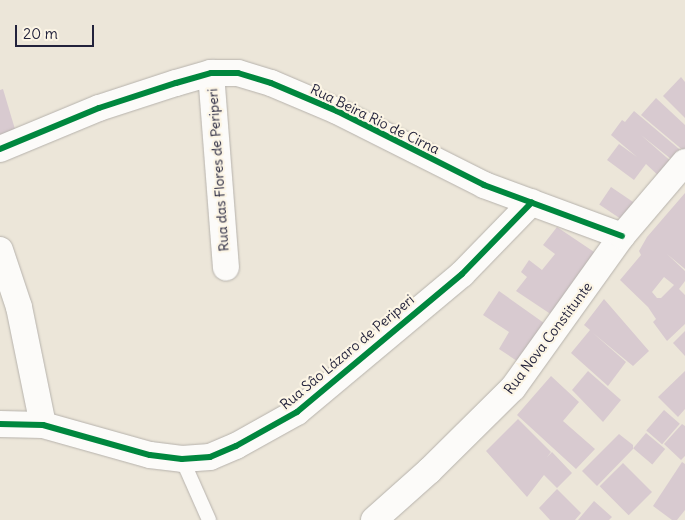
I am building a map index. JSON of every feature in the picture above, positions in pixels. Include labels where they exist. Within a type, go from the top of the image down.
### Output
[{"type":"street","name":"Rua Beira Rio de Cirna","points":[[0,149],[100,108],[211,73],[238,73],[271,83],[337,111],[427,159],[622,236]]},
{"type":"street","name":"Rua das Flores de Periperi","points":[[211,73],[226,267]]},
{"type":"street","name":"Rua Nova Constitunte","points":[[374,520],[429,471],[513,388],[622,236],[685,162]]},
{"type":"street","name":"Rua Sâo Lázaro de Periperi","points":[[0,424],[43,425],[150,455],[182,459],[210,457],[236,446],[297,412],[462,274],[532,202]]},
{"type":"street","points":[[0,250],[21,316],[43,425]]},
{"type":"lane","points":[[182,459],[208,520]]},
{"type":"building","points":[[681,77],[685,82],[685,118],[663,96]]},
{"type":"building","points":[[3,89],[17,136],[0,142],[0,90]]},
{"type":"building","points":[[656,98],[685,125],[685,152],[641,115]]},
{"type":"building","points":[[634,111],[685,154],[676,163],[641,135],[674,164],[662,179],[646,164],[634,180],[607,160],[619,144],[637,157],[611,135],[622,120],[625,122]]},
{"type":"building","points":[[611,187],[638,205],[626,222],[599,204]]},
{"type":"building","points":[[685,193],[685,269],[667,254],[685,271],[685,281],[679,289],[685,295],[685,324],[667,341],[653,322],[656,319],[648,307],[620,280],[641,255],[639,251],[647,237]],"holes":[[[664,277],[674,285],[661,298],[657,298],[652,292]]]},
{"type":"building","points":[[557,227],[603,258],[558,319],[516,291],[527,277],[521,272],[529,260],[542,270],[555,254],[543,245]]},
{"type":"building","points":[[499,291],[551,328],[523,365],[499,349],[509,332],[483,315]]},
{"type":"building","points":[[604,299],[649,351],[633,366],[593,333],[626,362],[608,386],[571,353],[590,330],[584,325]]},
{"type":"building","points":[[685,331],[685,356],[673,343]]},
{"type":"building","points":[[588,371],[621,400],[603,422],[572,390]]},
{"type":"building","points":[[685,371],[685,409],[678,417],[658,397]]},
{"type":"building","points":[[551,376],[579,402],[563,421],[595,449],[576,469],[517,415]]},
{"type":"building","points":[[664,410],[680,424],[662,444],[646,430]]},
{"type":"building","points":[[518,419],[551,452],[547,457],[552,452],[572,473],[557,488],[544,475],[527,497],[486,451]]},
{"type":"building","points":[[682,424],[685,426],[685,456],[681,460],[664,444]]},
{"type":"building","points":[[646,433],[665,449],[652,464],[633,448]]},
{"type":"building","points":[[619,434],[633,445],[633,449],[597,486],[582,471]]},
{"type":"building","points":[[682,462],[685,464],[685,510],[677,520],[672,520],[653,506]]},
{"type":"building","points":[[623,463],[652,492],[629,515],[600,486]]},
{"type":"building","points":[[557,489],[581,513],[575,520],[550,520],[539,508]]},
{"type":"building","points":[[594,501],[612,517],[609,520],[578,520]]},
{"type":"cycle path","points":[[0,149],[99,108],[176,83],[211,73],[238,73],[271,83],[337,111],[484,185],[622,236]]},
{"type":"cycle path","points":[[0,424],[43,425],[150,455],[182,459],[210,457],[236,446],[297,412],[462,274],[532,202]]}]
